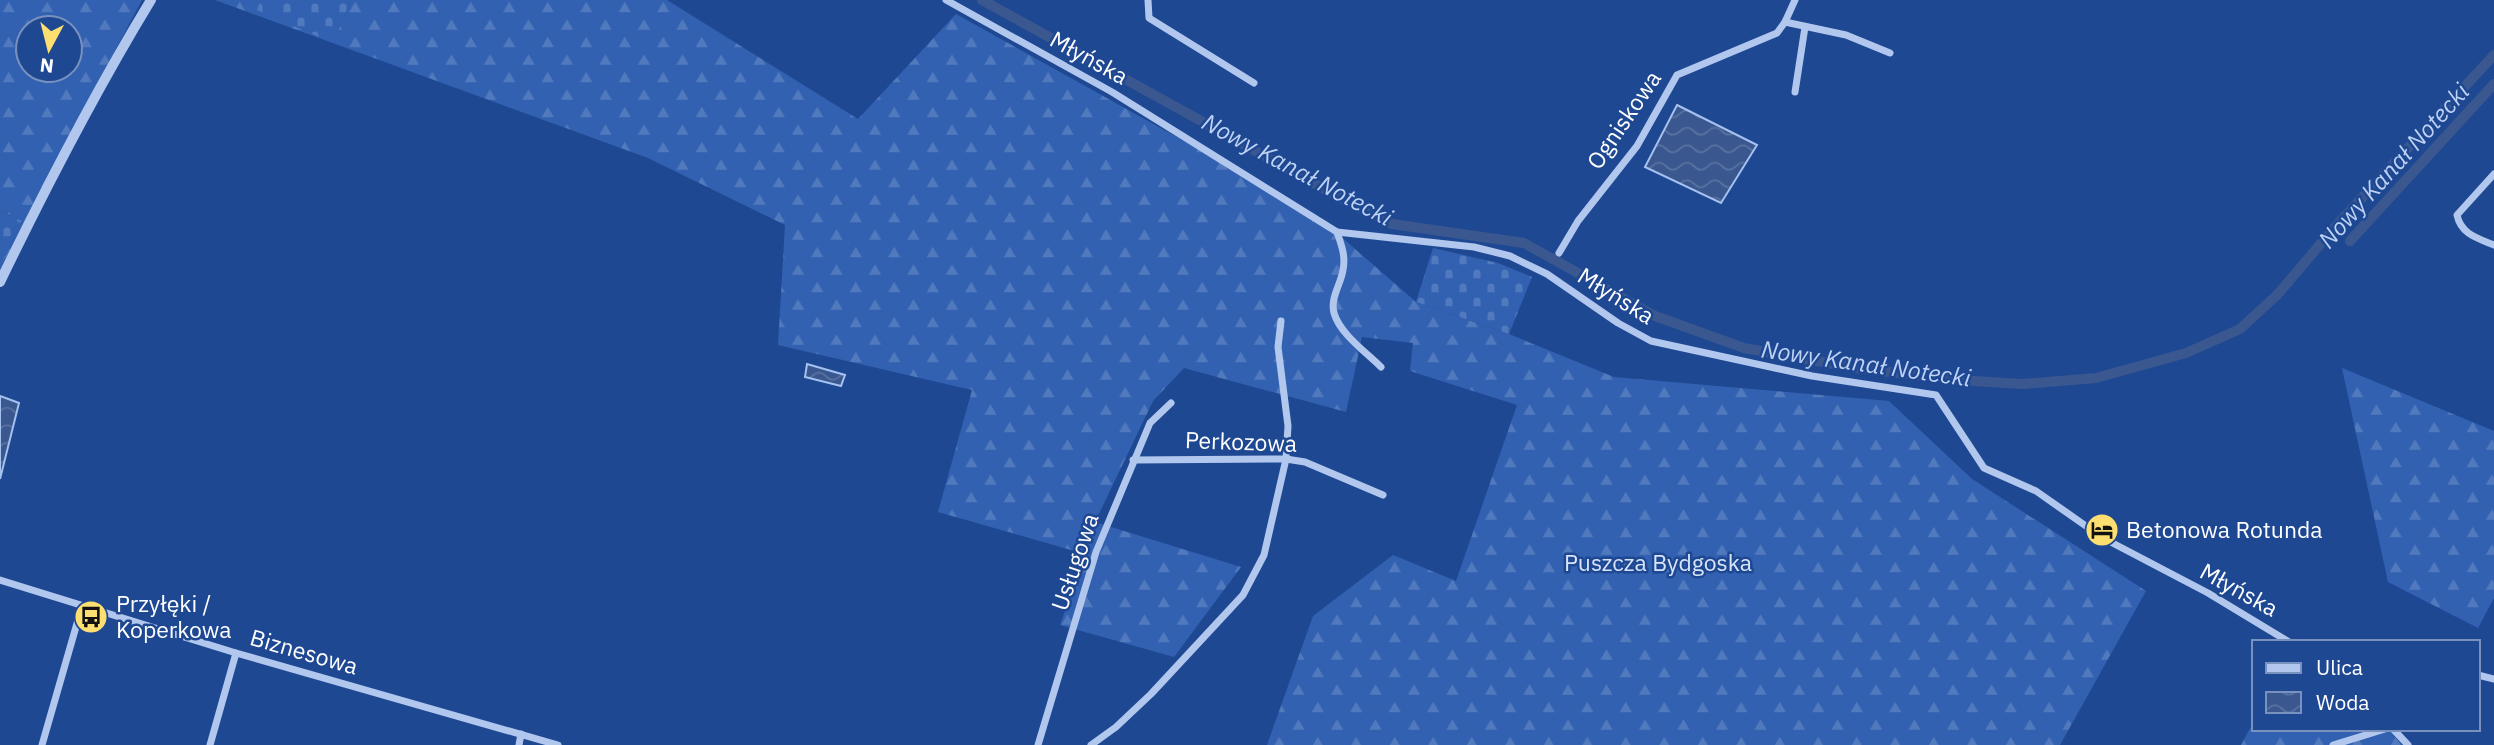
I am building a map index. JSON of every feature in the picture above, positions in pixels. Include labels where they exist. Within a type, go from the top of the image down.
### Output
[{"type":"street","points":[[0,282],[56,166],[151,0]]},
{"type":"street","name":"Młyńska","points":[[946,0],[1112,92],[1337,232],[1463,246],[1510,256],[1547,274],[1618,323],[1651,341],[1812,376],[1936,396],[1984,468],[2036,491],[2103,538],[2208,593],[2286,640]]},
{"type":"street","points":[[1148,0],[1149,18],[1254,83]]},
{"type":"street","points":[[1795,0],[1786,19],[1846,36],[1890,53]]},
{"type":"street","name":"Ogniskowa","points":[[1559,253],[1578,221],[1637,146],[1677,75],[1777,33],[1786,19]]},
{"type":"street","points":[[1795,92],[1805,26]]},
{"type":"street","points":[[2494,174],[2457,215],[2459,226],[2467,234],[2494,245]]},
{"type":"street","points":[[1337,232],[1344,251],[1343,269],[1333,310],[1342,327],[1381,368]]},
{"type":"street","points":[[1091,745],[1116,727],[1151,694],[1243,595],[1264,555],[1286,459],[1287,426],[1278,347],[1281,321]]},
{"type":"street","name":"Usługowa","points":[[1038,745],[1096,552],[1150,423],[1171,403]]},
{"type":"street","name":"Perkozowa","points":[[1133,460],[1286,459],[1305,462],[1383,495]]},
{"type":"street","name":"Biznesowa","points":[[0,580],[236,653],[558,745]]},
{"type":"street","points":[[42,745],[82,606]]},
{"type":"street","points":[[210,745],[236,653]]},
{"type":"street","points":[[2333,745],[2378,731]]},
{"type":"street","points":[[2395,731],[2407,745]]},
{"type":"street","points":[[519,745],[521,734]]},
{"type":"green space","points":[[0,0],[142,0],[38,196],[0,276],[0,268],[22,221],[0,210]]},
{"type":"green space","name":"Puszcza Bydgoska","points":[[215,0],[261,0],[258,10],[333,42],[351,0],[667,0],[858,119],[956,14],[1315,214],[1416,302],[1509,334],[1614,377],[1889,401],[1972,479],[2146,591],[2060,745],[1267,745],[1313,616],[1393,555],[1456,581],[1517,405],[1410,371],[1413,343],[1362,337],[1346,412],[1184,368],[1153,401],[1095,522],[1241,567],[1174,657],[1060,625],[1085,554],[938,512],[972,390],[778,345],[785,225],[648,158]]},
{"type":"green space","points":[[261,0],[351,0],[333,43],[257,10]]},
{"type":"green space","points":[[0,210],[22,221],[0,268]]},
{"type":"green space","points":[[1433,248],[1498,263],[1532,277],[1509,334],[1416,302]]},
{"type":"green space","points":[[2342,368],[2494,431],[2494,598],[2478,628],[2388,582]]},
{"type":"green space","points":[[2252,725],[2252,731],[2390,731],[2402,745],[2241,745]]},
{"type":"water","points":[[1677,105],[1757,145],[1721,203],[1645,167]]},
{"type":"water","points":[[807,364],[845,375],[841,386],[805,377]]},
{"type":"water","points":[[0,396],[19,403],[0,479]]},
{"type":"waterway","name":"Nowy Kanał Notecki","points":[[982,0],[1392,224],[1524,243],[1655,316],[1744,348],[1862,369],[2022,384],[2096,378],[2186,353],[2240,329],[2277,295],[2335,227],[2494,55]]},
{"type":"waterway","points":[[2350,241],[2494,84]]},
{"type":"place","name":"Betonowa Rotunda","points":[[2102,530]]},
{"type":"place","name":"Przyłęki / Koperkowa","points":[[91,617]]}]
